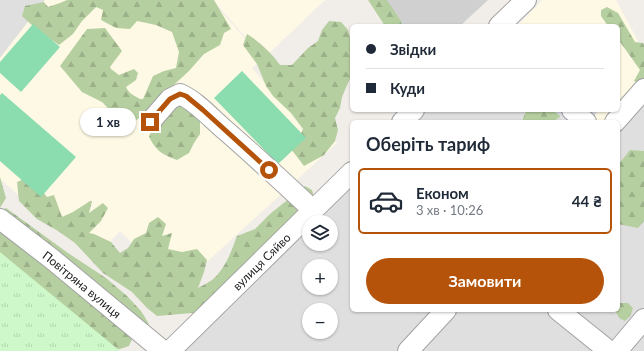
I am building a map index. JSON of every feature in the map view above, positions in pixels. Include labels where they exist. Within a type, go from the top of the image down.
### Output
[{"type":"street","points":[[502,24],[526,0]]},
{"type":"street","points":[[617,120],[644,89]]},
{"type":"street","points":[[150,122],[170,99],[180,94],[186,96],[313,210]]},
{"type":"street","points":[[404,120],[412,112]]},
{"type":"street","points":[[574,112],[584,120]]},
{"type":"street","name":"вулиця Сяйво","points":[[170,351],[350,174]]},
{"type":"street","name":"Повітряна вулиця","points":[[0,219],[52,259],[163,351]]},
{"type":"street","points":[[408,351],[444,312]]},
{"type":"street","points":[[562,312],[609,351]]},
{"type":"street","points":[[617,351],[644,319]]},
{"type":"shaded area","points":[[0,0],[45,0],[0,58]]},
{"type":"shaded area","points":[[45,0],[211,0],[263,59],[252,68],[265,83],[276,74],[337,143],[185,282],[141,286],[42,215],[0,179],[0,58]],"holes":[[[120,231],[134,245],[121,258],[108,244]]]},
{"type":"shaded area","points":[[213,0],[325,0],[264,58]]},
{"type":"shaded area","points":[[381,0],[488,0],[462,24],[402,24]]},
{"type":"shaded area","points":[[542,0],[616,0],[644,52],[644,78],[620,105],[620,24],[519,24]]},
{"type":"shaded area","points":[[644,96],[644,351],[183,351],[182,347],[302,228],[302,251],[338,251],[338,215],[315,215],[350,180],[350,312],[620,312],[620,123]]},
{"type":"shaded area","points":[[419,112],[554,112],[564,120],[411,120]]},
{"type":"shaded area","points":[[555,112],[613,112],[606,120],[565,120]]},
{"type":"shaded area","points":[[555,112],[597,112],[591,120],[565,120]]},
{"type":"shaded area","points":[[574,312],[590,312],[613,331],[607,339]]},
{"type":"green space","points":[[67,0],[214,0],[231,29],[224,33],[220,45],[204,54],[149,111],[131,124],[121,121],[102,102],[82,92],[60,66],[87,29],[105,28],[122,51],[110,67],[111,69],[119,75],[134,69],[138,73],[136,80],[126,87],[132,94],[140,99],[143,99],[153,76],[176,68],[179,52],[172,32],[156,25],[137,21],[130,29],[116,28],[101,20],[103,10],[96,7],[82,21],[73,34],[59,45],[35,28],[22,16],[25,6],[44,2],[48,7]]},
{"type":"green space","points":[[368,0],[387,0],[402,24],[384,24]]},
{"type":"green space","points":[[607,7],[618,13],[635,42],[643,43],[644,79],[642,84],[634,81],[640,70],[620,42],[620,24],[607,24],[601,16],[601,10]]},
{"type":"green space","points":[[329,21],[341,22],[348,30],[350,38],[350,78],[335,118],[338,130],[335,141],[324,155],[304,166],[291,149],[298,140],[303,129],[291,113],[273,96],[266,86],[257,64],[243,45],[247,34],[265,48],[280,65],[292,65],[308,48],[318,41],[322,30]]},
{"type":"green space","points":[[33,24],[60,47],[21,92],[0,73],[0,62]]},
{"type":"green space","points":[[242,71],[306,138],[278,164],[214,98]]},
{"type":"green space","points":[[2,93],[76,157],[41,197],[0,161],[0,95]]},
{"type":"green space","points":[[174,100],[200,121],[200,134],[189,153],[177,160],[160,152],[149,137],[153,127]]},
{"type":"green space","points":[[526,112],[563,112],[560,117],[555,120],[523,120]]},
{"type":"green space","points":[[630,150],[644,151],[644,221],[638,228],[620,224],[620,162]]},
{"type":"green space","points":[[31,176],[47,197],[54,195],[62,217],[90,201],[92,201],[89,213],[103,203],[108,208],[101,221],[89,233],[111,242],[120,253],[128,248],[134,239],[146,233],[149,223],[158,217],[166,224],[162,236],[172,233],[168,249],[182,252],[197,249],[207,260],[198,288],[212,280],[221,270],[228,260],[237,236],[255,229],[271,213],[305,186],[312,190],[315,200],[204,312],[157,316],[132,292],[103,273],[75,243],[37,219],[19,201],[17,182]]},
{"type":"green space","points":[[0,177],[6,198],[0,208]]},
{"type":"green space","points":[[6,208],[68,253],[106,278],[127,296],[141,311],[149,324],[143,328],[0,212]]},
{"type":"green space","points":[[0,224],[133,337],[129,346],[114,351],[96,351],[0,331]]},
{"type":"green space","points":[[0,252],[120,351],[0,351]]},
{"type":"green space","points":[[620,303],[628,303],[633,308],[630,316],[625,321],[619,318],[616,312],[620,312]]},
{"type":"route","points":[[150,122],[174,96],[180,94],[186,96],[269,170]]}]
